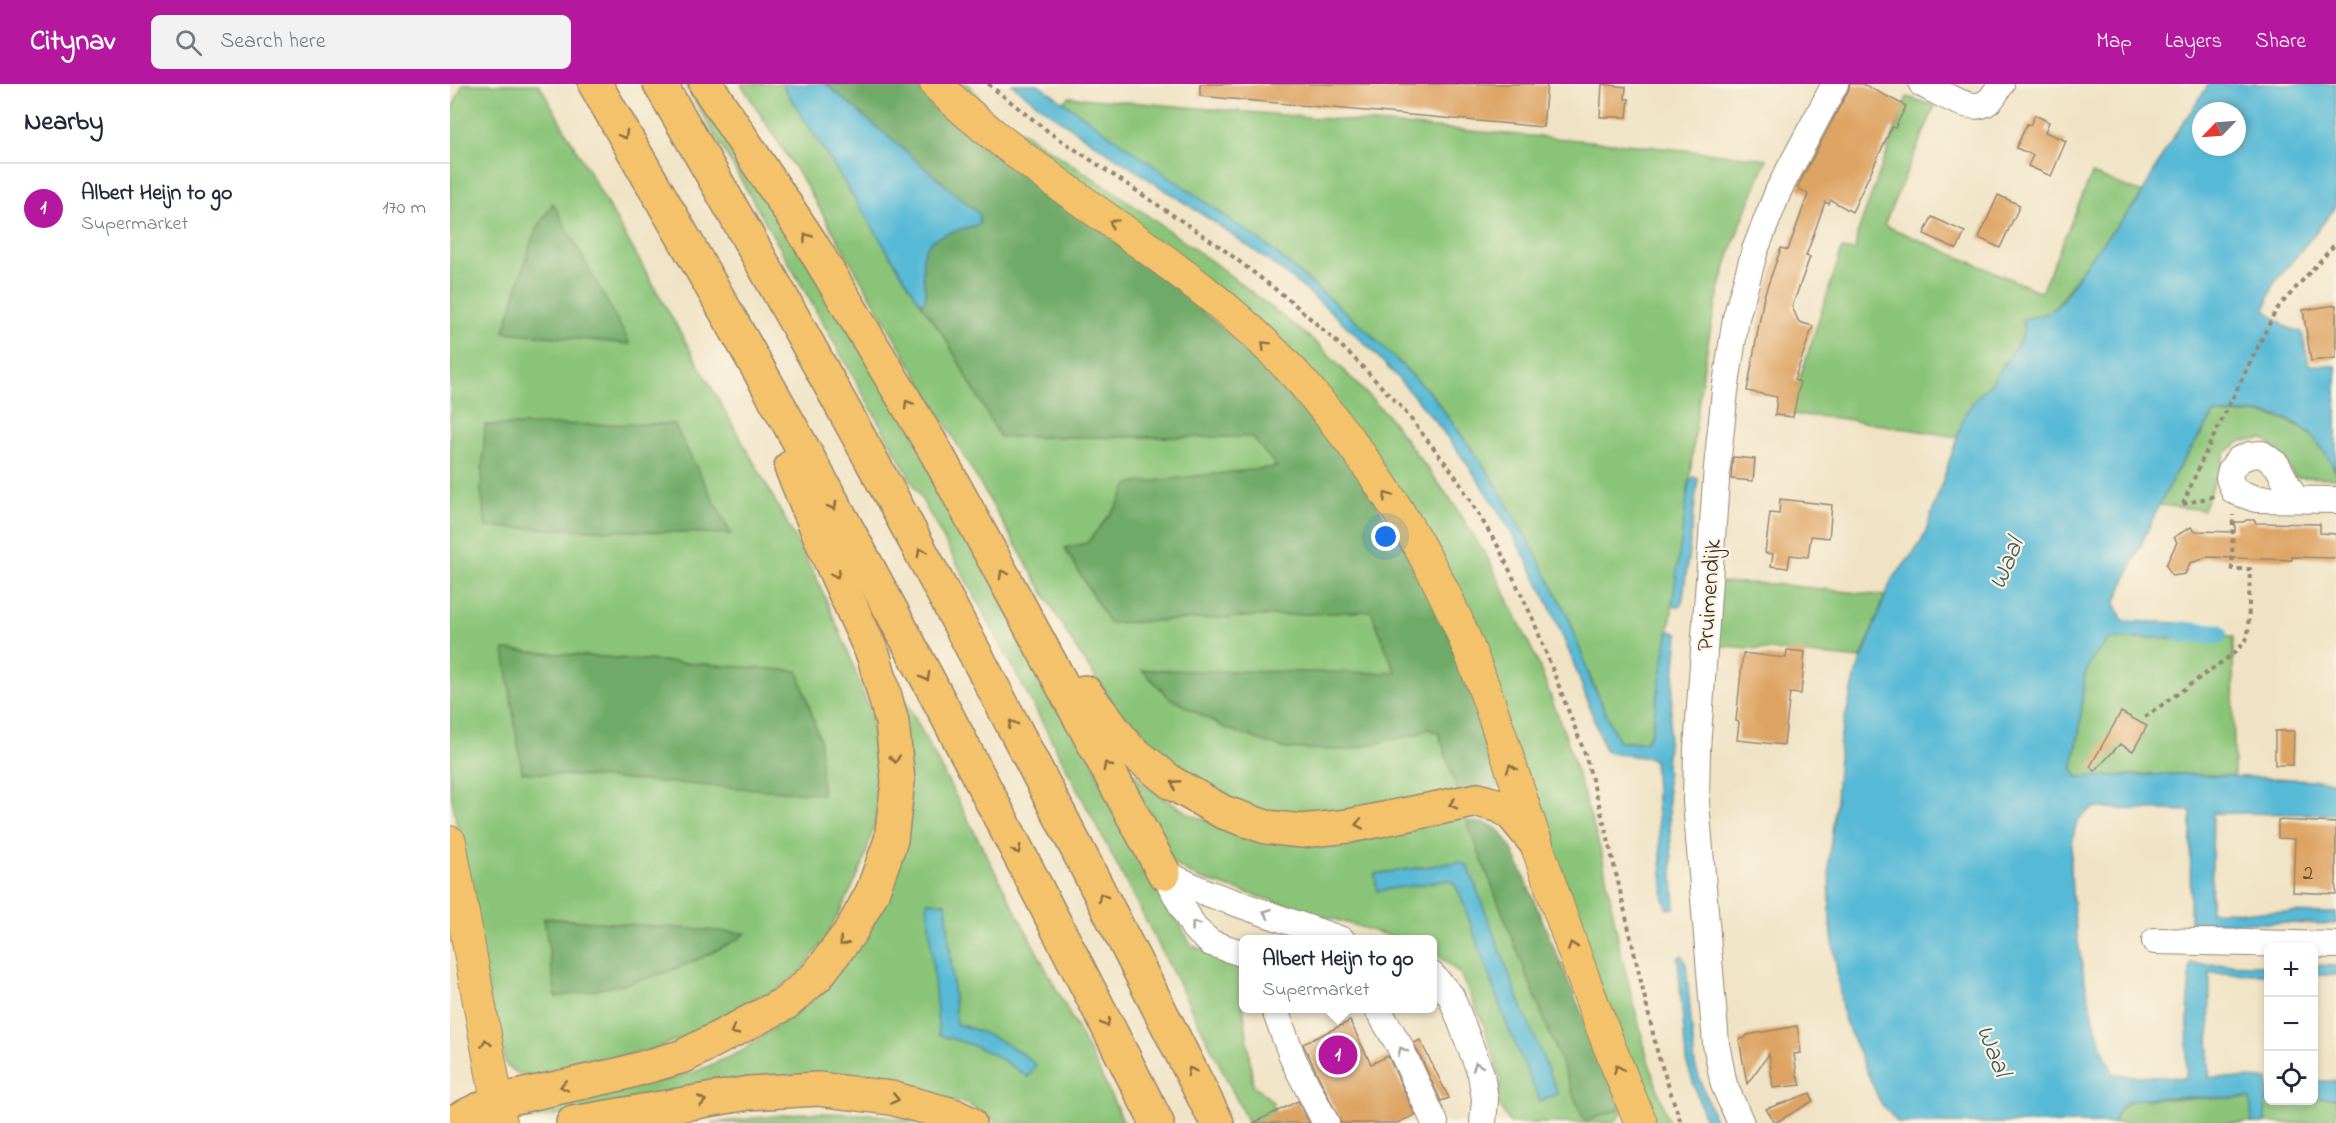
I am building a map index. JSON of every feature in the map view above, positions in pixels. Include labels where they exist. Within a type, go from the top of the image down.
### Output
[{"type":"highway","points":[[595,84],[724,308],[885,600],[1061,934],[1157,1123]]},
{"type":"highway","points":[[660,84],[745,230],[933,575],[1118,926],[1217,1123]]},
{"type":"highway","points":[[706,84],[813,245],[937,454],[1164,873]]},
{"type":"highway","points":[[451,1123],[499,1112],[684,1056],[786,1003],[817,976],[851,931],[872,893],[891,840],[898,781],[892,722],[874,657],[830,560],[724,308]]},
{"type":"highway","points":[[1031,625],[1062,657],[1091,701],[1128,748],[1172,783],[1223,812],[1266,827],[1302,831],[1349,826],[1478,800],[1500,806],[1511,813],[1536,843]]},
{"type":"highway","points":[[573,1123],[749,1093],[818,1089],[891,1098],[953,1115],[969,1123]]},
{"type":"main road","points":[[936,84],[952,101],[1006,145],[1177,268],[1241,322],[1302,382],[1358,452],[1403,520],[1439,582],[1492,707],[1591,1001],[1641,1123]]},
{"type":"main road","points":[[450,842],[499,1112]]},
{"type":"main road","points":[[450,1118],[451,1123]]},
{"type":"street","name":"Pruimendijk","points":[[1740,1123],[1724,1085],[1716,1044],[1696,802],[1696,749],[1717,467],[1736,318],[1755,250],[1779,189],[1835,84]]},
{"type":"street","points":[[1922,84],[1971,106],[1989,101],[2001,84]]},
{"type":"street","points":[[2295,499],[2277,465],[2262,454],[2250,455],[2238,460],[2231,470],[2229,478],[2234,491],[2256,499],[2336,500]]},
{"type":"street","points":[[1164,873],[1207,892],[1331,935]]},
{"type":"street","points":[[1164,873],[1194,928],[1211,943],[1239,952]]},
{"type":"street","points":[[2155,942],[2336,945]]},
{"type":"street","points":[[1437,981],[1451,996],[1481,1074],[1489,1118]]},
{"type":"street","points":[[1276,1013],[1294,1061],[1326,1123]]},
{"type":"street","points":[[1380,1013],[1399,1045],[1435,1123]]},
{"type":"path","points":[[2145,717],[2237,651],[2248,638],[2250,569],[2232,569],[2234,491],[2183,504],[2276,310],[2336,243]]},
{"type":"green space","points":[[463,84],[539,84],[759,471],[817,579],[850,656],[871,715],[878,767],[876,819],[863,864],[824,941],[800,972],[771,994],[726,1021],[648,1051],[534,1078],[517,1073],[506,1065],[485,982],[450,788],[450,113]],"holes":[[[505,650],[797,671],[805,698]],[[544,918],[745,934],[729,944],[674,969],[616,986],[556,997]]]},
{"type":"green space","points":[[685,84],[696,84],[939,474],[1191,945],[1239,966],[1239,1013],[1244,1013],[1253,1085],[1272,1101],[1277,1123],[1248,1123],[1167,961],[987,619],[788,261]]},
{"type":"green space","points":[[741,84],[782,84],[947,341],[1000,437],[1252,437],[1277,467],[1129,484],[1117,506],[1087,543],[1065,548],[1109,623],[1372,611],[1396,674],[1142,670],[1170,698],[1225,728],[1346,750],[1417,734],[1429,729],[1439,734],[1460,798],[1278,818],[1220,798],[1175,771],[1127,725],[1074,645],[810,192]]},
{"type":"green space","points":[[826,84],[915,84],[941,108],[1189,299],[1276,374],[1340,447],[1433,593],[1507,785],[1460,798],[1439,734],[1429,729],[1417,734],[1346,750],[1286,749],[1225,728],[1170,698],[1142,670],[1396,673],[1371,611],[1109,623],[1065,548],[1087,543],[1117,506],[1129,484],[1277,467],[1252,437],[1000,437],[947,341],[921,304],[926,297],[923,262],[929,244],[947,234],[979,224],[979,214]]},
{"type":"green space","points":[[957,84],[968,84],[990,111],[1119,195],[1218,266],[1318,344],[1388,416],[1453,503],[1490,562],[1536,658],[1567,740],[1602,855],[1620,950],[1648,1060],[1669,1123],[1650,1123],[1357,435],[1083,191]]},
{"type":"green space","points":[[1069,97],[1637,145],[1767,159],[1729,257],[1712,320],[1698,406],[1670,627],[1651,733],[1645,742],[1619,742],[1534,551],[1491,476],[1432,395],[1363,327],[1266,245],[1063,102]]},
{"type":"green space","points":[[1907,97],[1935,106],[1884,225],[2041,292],[2092,174],[2143,193],[2095,251],[2055,308],[2041,316],[2022,319],[2024,331],[2021,339],[1991,384],[1971,405],[1957,437],[1838,418],[1788,414],[1842,249],[1855,251],[1857,235]]},
{"type":"green space","points":[[553,203],[630,344],[504,332],[533,236]]},
{"type":"green space","points":[[2255,413],[2278,417],[2306,431],[2328,456],[2335,469],[2336,478],[2294,477],[2281,456],[2263,439],[2242,441],[2226,452],[2203,510],[2159,505],[2177,470],[2214,414]]},
{"type":"green space","points":[[674,424],[731,534],[486,527],[481,491],[485,425]]},
{"type":"green space","points":[[1714,582],[1774,584],[1885,596],[1861,659],[1708,644]]},
{"type":"green space","points":[[2233,637],[2234,776],[2181,774],[2077,777],[2072,769],[2080,728],[2084,680],[2092,661],[2110,639]]},
{"type":"green space","points":[[504,650],[798,671],[820,740],[822,794],[522,772]]},
{"type":"green space","points":[[894,678],[1124,1123],[999,1123],[966,1103],[762,1079],[529,1120],[523,1117],[525,1113],[695,1072],[742,1051],[811,1001],[879,905]],"holes":[[[928,902],[946,903],[956,1024],[1024,1055],[1035,1065],[1028,1077],[1001,1058],[974,1044],[939,1035]]]},
{"type":"green space","points":[[1107,743],[1144,785],[1191,815],[1242,833],[1464,811],[1583,1119],[1587,1121],[1622,1108],[1623,1113],[1613,1123],[1510,1123],[1496,1100],[1501,1081],[1484,1025],[1460,974],[1437,954],[1437,935],[1387,935],[1198,878],[1174,864]],"holes":[[[1459,862],[1558,1094],[1508,1028],[1460,894],[1453,882],[1449,880],[1377,891],[1375,874]]]},
{"type":"green space","points":[[1467,822],[1484,823],[1496,828],[1513,851],[1622,1108],[1587,1121],[1583,1119]]},
{"type":"green space","points":[[544,918],[746,933],[675,969],[617,986],[556,997]]},
{"type":"green space","points":[[2251,1098],[2252,1123],[2114,1123],[2121,1108],[2135,1099]]},
{"type":"green space","points":[[2318,1098],[2336,1098],[2336,1123],[2266,1123],[2265,1105],[2318,1105]]},
{"type":"green space","points":[[799,1113],[871,1114],[926,1123],[711,1123]]},
{"type":"water","points":[[782,84],[826,84],[979,214],[979,224],[937,238],[929,244],[923,262],[926,297],[921,304]]},
{"type":"water","points":[[1012,84],[1038,84],[1266,245],[1363,327],[1432,395],[1491,476],[1534,551],[1569,618],[1591,681],[1619,742],[1645,742],[1651,733],[1669,630],[1678,634],[1666,765],[1675,908],[1667,909],[1664,899],[1654,761],[1650,758],[1609,753],[1604,748],[1573,661],[1542,589],[1511,532],[1477,478],[1438,426],[1397,377],[1351,330],[1303,288],[1251,248],[1065,124]]},
{"type":"water","name":"Waal","points":[[2209,84],[2336,84],[2336,207],[2273,285],[2265,310],[2286,327],[2302,332],[2309,365],[2336,366],[2336,470],[2313,437],[2295,423],[2284,418],[2256,413],[2214,414],[2177,470],[2115,603],[2123,621],[2207,624],[2209,637],[2110,639],[2092,660],[2084,679],[2080,728],[2073,769],[2078,777],[2181,774],[2336,781],[2336,814],[2213,813],[2211,911],[2336,913],[2336,924],[2190,922],[2191,811],[2094,808],[2083,815],[2074,832],[2071,862],[2073,900],[2078,942],[2095,1024],[2105,1056],[2115,1075],[2186,1078],[2190,964],[2264,965],[2264,974],[2210,973],[2209,1077],[2264,1079],[2266,1123],[2252,1123],[2250,1098],[2184,1097],[2133,1100],[2120,1107],[2114,1123],[1898,1123],[1880,1102],[1843,1016],[1830,920],[1829,858],[1840,739],[1856,674],[1891,581],[1918,547],[1925,534],[1965,414],[1977,397],[1991,384],[2021,339],[2024,331],[2022,319],[2041,316],[2055,308],[2095,251],[2138,201],[2170,142],[2192,109],[2192,156],[2246,156],[2246,102],[2197,102]]},
{"type":"water","points":[[1693,477],[1698,479],[1683,598],[1680,607],[1672,606],[1689,483]]},
{"type":"water","points":[[1459,862],[1468,866],[1558,1094],[1540,1101],[1508,1028],[1460,894],[1453,882],[1449,880],[1377,891],[1375,874]]},
{"type":"water","points":[[927,902],[946,903],[956,1024],[978,1031],[1018,1051],[1036,1065],[1028,1077],[986,1051],[939,1035]]},
{"type":"water","points":[[1682,955],[1686,964],[1695,1066],[1716,1123],[1706,1123],[1686,1060],[1678,958]]},
{"type":"water","points":[[2318,965],[2336,966],[2336,975],[2318,975]]},
{"type":"water","points":[[2318,1081],[2336,1081],[2336,1098],[2318,1098]]},
{"type":"building","points":[[1200,84],[1547,84],[1543,127],[1200,96]]},
{"type":"building","points":[[1602,84],[1626,87],[1625,99],[1629,99],[1627,117],[1600,117]]},
{"type":"building","points":[[1850,84],[1863,84],[1906,106],[1895,128],[1892,127],[1852,212],[1831,200],[1829,204],[1825,202],[1806,256],[1810,257],[1792,307],[1799,322],[1813,326],[1794,380],[1800,382],[1793,417],[1775,415],[1777,397],[1747,391],[1764,296],[1781,248],[1788,250],[1808,194],[1797,188]]},
{"type":"building","points":[[2035,115],[2049,122],[2045,132],[2066,141],[2051,176],[2028,166],[2033,155],[2016,148],[2027,124],[2030,125]]},
{"type":"building","points":[[1998,195],[2020,205],[2000,248],[1979,238]]},
{"type":"building","points":[[1932,217],[1965,232],[1957,249],[1924,234]]},
{"type":"building","points":[[2336,305],[2336,358],[2311,361],[2303,310]]},
{"type":"building","points":[[1733,457],[1755,459],[1753,481],[1731,479]]},
{"type":"building","points":[[1780,499],[1832,505],[1829,538],[1811,536],[1808,557],[1790,555],[1788,568],[1771,566],[1773,554],[1765,553],[1770,513],[1779,514]]},
{"type":"building","points":[[2254,520],[2256,523],[2320,524],[2320,533],[2336,534],[2336,558],[2292,557],[2292,560],[2206,557],[2190,563],[2185,574],[2172,576],[2166,565],[2177,542],[2174,537],[2191,527],[2194,531],[2235,532],[2235,522]]},
{"type":"building","points":[[1787,650],[1805,652],[1801,694],[1790,693],[1784,745],[1737,740],[1739,722],[1736,721],[1743,653],[1786,658]]},
{"type":"building","points":[[2121,712],[2147,726],[2133,751],[2120,744],[2095,771],[2090,767]]},
{"type":"building","points":[[2275,731],[2294,731],[2293,765],[2275,765]]},
{"type":"building","points":[[2278,820],[2336,823],[2336,894],[2293,892],[2295,839],[2278,838]]},
{"type":"building","points":[[1350,1021],[1371,1064],[1388,1056],[1415,1115],[1397,1123],[1341,1123],[1303,1044]]},
{"type":"building","points":[[1797,1026],[1801,1053],[1794,1054],[1801,1085],[1773,1088],[1769,1054],[1747,1084],[1739,1039],[1747,1035]]},
{"type":"building","points":[[1420,1040],[1449,1098],[1441,1101],[1414,1043]]},
{"type":"building","points":[[1810,1093],[1813,1101],[1775,1123],[1766,1109]]},
{"type":"building","points":[[1298,1101],[1309,1123],[1253,1123]]},
{"type":"waterway","points":[[2182,632],[2217,634]]},
{"type":"place","name":"Albert Heijn to go","points":[[1338,1055]]}]
